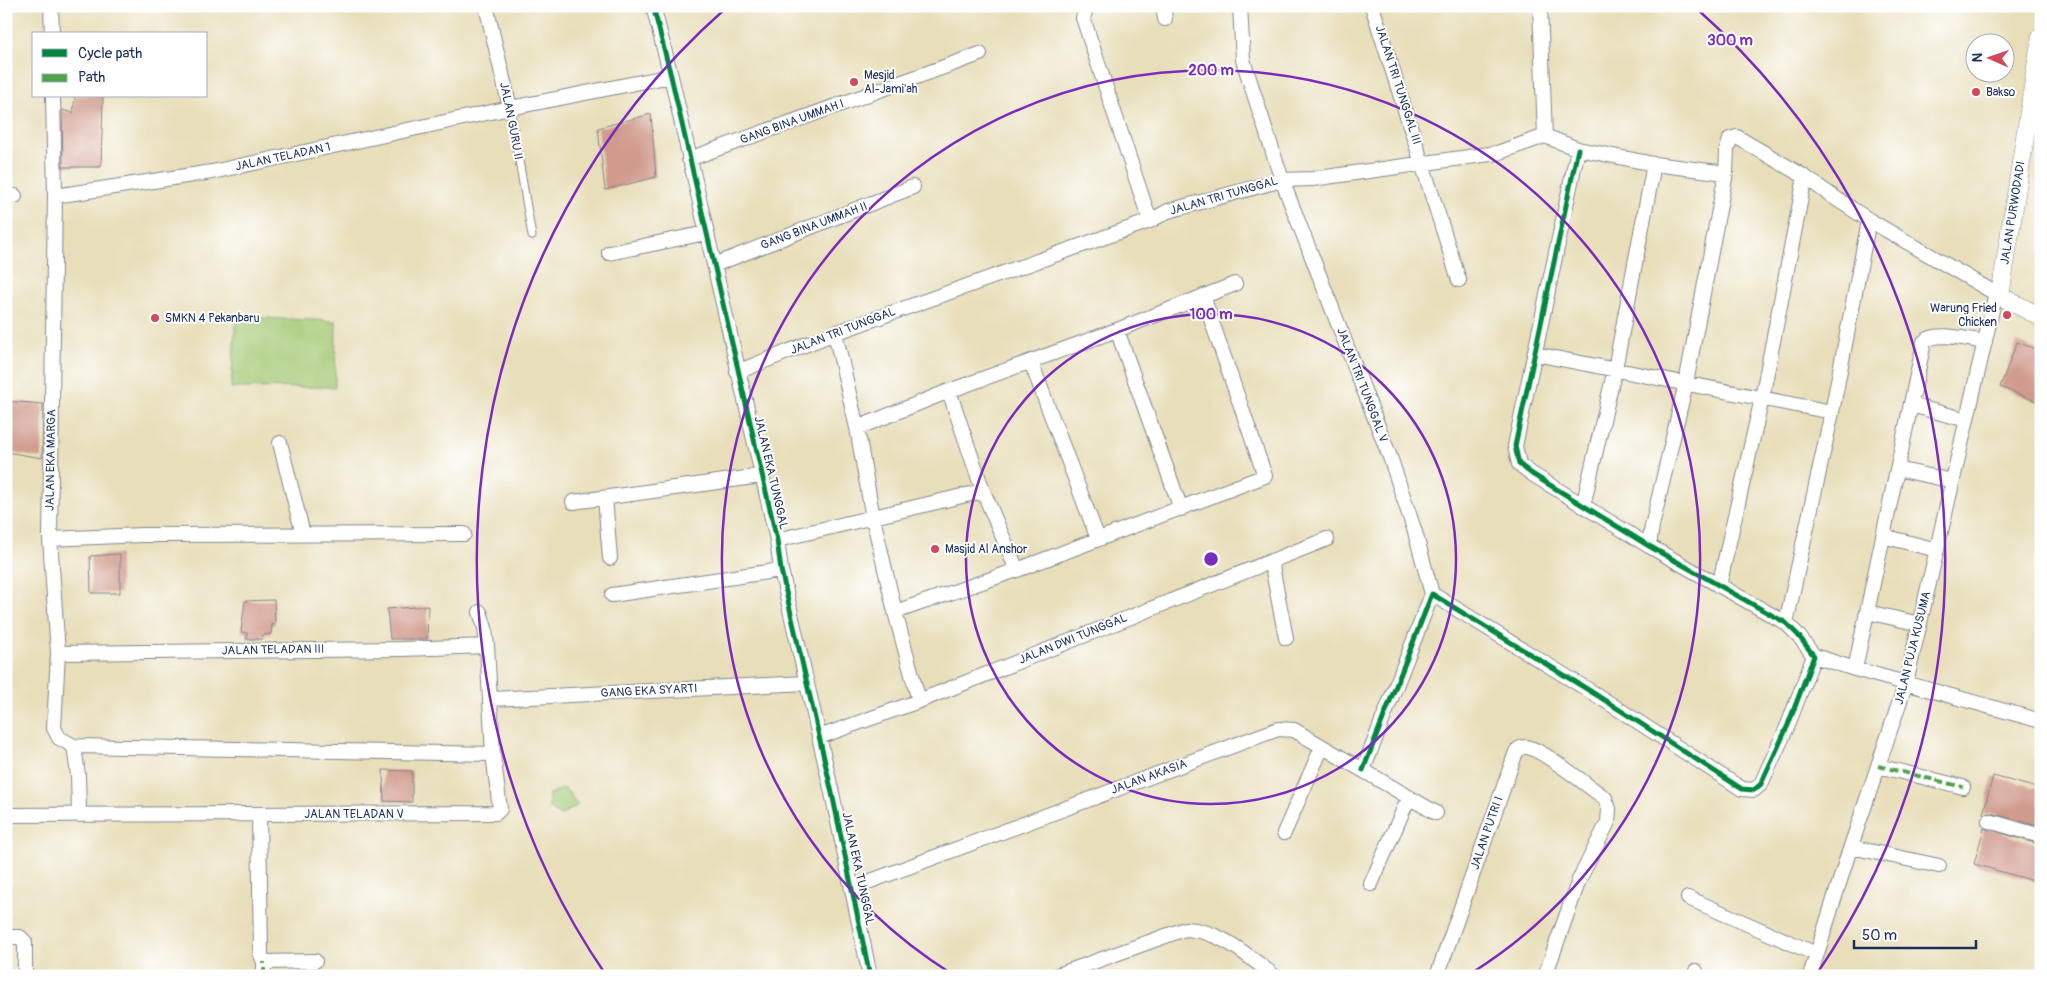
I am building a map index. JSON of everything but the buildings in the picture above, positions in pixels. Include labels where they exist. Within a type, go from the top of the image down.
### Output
[{"type":"street","points":[[52,6],[52,32]]},
{"type":"street","name":"JALAN GURU II","points":[[486,6],[510,108]]},
{"type":"street","name":"JALAN EKA TUNGGAL","points":[[654,6],[777,540],[781,570],[870,976]]},
{"type":"street","name":"JALAN TRI TUNGGAL V","points":[[1240,6],[1243,60],[1282,180],[1390,457],[1432,594]]},
{"type":"street","name":"JALAN TRI TUNGGAL III","points":[[1372,6],[1459,280]]},
{"type":"street","points":[[1540,6],[1545,136],[1578,149],[1654,164],[1726,173]]},
{"type":"street","points":[[1085,12],[1150,221]]},
{"type":"street","name":"JALAN PURWODADI","points":[[1998,294],[2004,272],[2041,36]]},
{"type":"street","name":"GANG BINA UMMAH I","points":[[689,159],[980,54]]},
{"type":"street","name":"JALAN TELADAN 1","points":[[55,196],[212,172],[510,108],[671,76]]},
{"type":"street","name":"JALAN EKA MARGA","points":[[53,98],[55,196],[50,539],[58,654],[54,728],[59,738],[74,746]]},
{"type":"street","name":"JALAN TRI TUNGGAL","points":[[738,372],[835,332],[1150,221],[1168,212],[1282,180],[1312,180],[1497,153],[1545,136]]},
{"type":"street","points":[[1649,546],[1652,526],[1686,384],[1726,173],[1727,150],[1730,138],[1734,137],[1805,176],[1869,220],[2041,317]]},
{"type":"street","points":[[1578,149],[1515,446],[1519,464],[1532,474],[1649,546],[1786,622],[1814,656],[2041,721]]},
{"type":"street","points":[[1583,506],[1615,369],[1654,164]]},
{"type":"street","points":[[1719,586],[1762,398],[1805,176]]},
{"type":"street","name":"GANG BINA UMMAH II","points":[[714,265],[913,187]]},
{"type":"street","points":[[1786,622],[1832,412],[1869,220]]},
{"type":"street","points":[[609,253],[706,234]]},
{"type":"street","points":[[857,428],[949,391],[1117,330],[1235,284]]},
{"type":"street","name":"JALAN PUJA KUSUMA","points":[[1810,976],[1851,846],[1906,683],[1985,342],[1998,294]]},
{"type":"street","points":[[895,612],[1017,570],[1266,476],[1202,296]]},
{"type":"street","points":[[1117,330],[1181,509]]},
{"type":"street","points":[[835,332],[857,428],[873,518],[895,612],[919,701]]},
{"type":"street","points":[[1855,669],[1924,342],[1928,338],[1939,336],[1985,342]]},
{"type":"street","points":[[1535,354],[1832,412]]},
{"type":"street","points":[[1031,362],[1098,540]]},
{"type":"street","points":[[949,391],[983,491],[1017,570]]},
{"type":"street","points":[[1911,405],[1967,420]]},
{"type":"street","points":[[280,443],[303,534]]},
{"type":"street","points":[[1898,469],[1953,481]]},
{"type":"street","points":[[573,502],[761,476]]},
{"type":"street","points":[[777,540],[983,491]]},
{"type":"street","points":[[605,498],[610,558]]},
{"type":"street","points":[[50,539],[142,535],[464,534]]},
{"type":"street","points":[[1883,536],[1937,550]]},
{"type":"street","name":"JALAN DWI TUNGGAL","points":[[819,737],[919,701],[1327,539]]},
{"type":"street","points":[[1271,561],[1286,638]]},
{"type":"street","points":[[612,595],[781,570]]},
{"type":"street","points":[[1363,770],[1432,594],[1595,694],[1742,789],[1754,790],[1762,784],[1788,724],[1814,656]]},
{"type":"street","name":"JALAN TELADAN V","points":[[6,815],[496,813],[500,809],[493,754],[487,646],[485,628],[480,612]]},
{"type":"street","points":[[1867,612],[1920,624]]},
{"type":"street","name":"JALAN TELADAN III","points":[[58,654],[487,646]]},
{"type":"street","name":"GANG EKA SYARTI","points":[[491,699],[807,683]]},
{"type":"street","name":"JALAN AKASIA","points":[[852,888],[1278,729],[1294,730],[1436,813]]},
{"type":"street","points":[[79,814],[78,775],[74,746],[493,754]]},
{"type":"street","name":"JALAN PUTRI I","points":[[1436,976],[1516,752],[1520,748],[1527,746],[1542,753],[1605,798],[1609,809],[1608,822],[1579,880],[1545,976]]},
{"type":"street","points":[[1284,833],[1322,747]]},
{"type":"street","points":[[1878,766],[1963,787]]},
{"type":"street","points":[[1371,884],[1409,797]]},
{"type":"street","points":[[259,815],[262,955],[264,969],[315,961]]},
{"type":"street","points":[[1988,821],[2041,836]]},
{"type":"street","points":[[1851,846],[1939,866]]},
{"type":"street","points":[[1688,898],[1816,954]]},
{"type":"street","points":[[1055,976],[1185,929],[1195,929],[1227,940],[1274,976]]},
{"type":"street","points":[[6,937],[20,937],[25,942],[25,976]]},
{"type":"street","points":[[1251,958],[1255,976]]},
{"type":"lane","name":"JALAN GURU II","points":[[510,108],[532,236]]},
{"type":"green space","points":[[236,317],[336,321],[335,387],[231,388]]},
{"type":"green space","points":[[565,788],[578,805],[560,816],[549,808],[549,794]]},
{"type":"marked path","points":[[1878,766],[1963,787]]},
{"type":"marked path","points":[[264,962],[264,976]]},
{"type":"cycle path","points":[[653,6],[671,76],[777,540],[781,570],[832,793],[870,976]]},
{"type":"cycle path","points":[[1363,770],[1432,594],[1595,694],[1742,789],[1754,790],[1761,784],[1788,725],[1814,656],[1786,623],[1649,546],[1532,474],[1519,464],[1515,446],[1578,149]]},
{"type":"place","name":"Mesjid Al-Jami'ah","points":[[854,82]]},
{"type":"place","name":"Bakso","points":[[1976,92]]},
{"type":"place","name":"Warung Fried Chicken","points":[[2007,315]]},
{"type":"place","name":"SMKN 4 Pekanbaru","points":[[155,318]]},
{"type":"place","name":"Masjid Al Anshor","points":[[935,549]]}]
